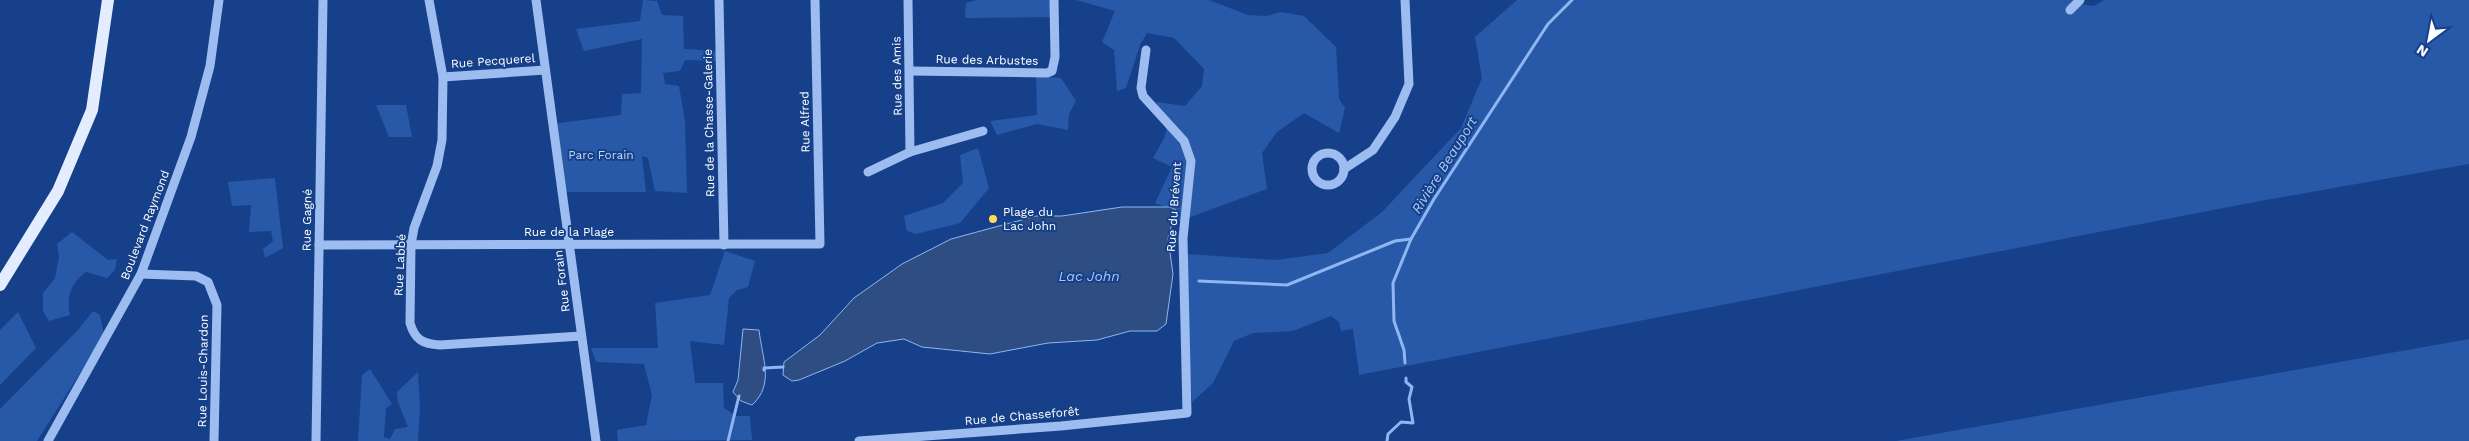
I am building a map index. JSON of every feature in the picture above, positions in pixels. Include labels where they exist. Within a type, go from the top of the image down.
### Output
[{"type":"main road","points":[[0,285],[58,191],[92,110],[108,0]]},
{"type":"street","name":"Boulevard Raymond","points":[[52,440],[142,274],[191,137],[210,66],[219,0]]},
{"type":"street","name":"Rue Gagné","points":[[316,441],[323,0]]},
{"type":"street","name":"Rue Labbé","points":[[429,0],[442,77],[442,140],[439,157],[416,220],[411,245],[410,323],[413,334],[419,341],[440,345],[581,336]]},
{"type":"street","name":"Rue Forain","points":[[536,0],[596,441]]},
{"type":"street","name":"Rue de la Chasse-Galerie","points":[[719,0],[724,245]]},
{"type":"street","name":"Rue Alfred","points":[[814,0],[820,244]]},
{"type":"street","name":"Rue des Amis","points":[[908,0],[911,71],[910,152]]},
{"type":"street","name":"Rue des Arbustes","points":[[911,71],[1047,73],[1052,71],[1055,57],[1054,0]]},
{"type":"street","points":[[1344,169],[1373,150],[1395,117],[1408,84],[1405,0]]},
{"type":"street","points":[[2070,10],[2080,0]]},
{"type":"street","name":"Rue du Brévent","points":[[1146,50],[1141,88],[1143,96],[1184,141],[1191,161],[1183,238],[1187,413]]},
{"type":"street","name":"Rue Pecquerel","points":[[442,77],[545,70]]},
{"type":"street","points":[[868,172],[910,152],[983,131]]},
{"type":"street","name":"Rue de la Plage","points":[[319,246],[820,244]]},
{"type":"street","name":"Rue Louis-Chardon","points":[[142,274],[196,276],[208,282],[217,305],[214,441]]},
{"type":"street","name":"Rue de Chasseforêt","points":[[859,441],[1061,426],[1187,413]]},
{"type":"green space","name":"Parc Forain","points":[[643,0],[657,1],[662,15],[683,16],[684,49],[721,51],[720,61],[685,60],[680,71],[663,73],[665,84],[679,86],[685,121],[687,193],[655,191],[648,158],[642,156],[646,192],[562,192],[552,124],[621,115],[622,94],[641,93],[642,39],[584,51],[576,29],[640,21]]},
{"type":"green space","points":[[976,0],[1054,0],[1055,17],[965,18],[966,3]]},
{"type":"green space","points":[[1076,0],[1209,0],[1248,15],[1266,16],[1281,12],[1304,16],[1336,47],[1339,99],[1345,108],[1339,133],[1304,113],[1277,132],[1262,153],[1267,189],[1177,222],[1165,207],[1155,203],[1172,167],[1153,158],[1166,131],[1164,120],[1156,102],[1185,106],[1202,86],[1204,69],[1174,38],[1147,33],[1140,45],[1126,88],[1117,91],[1114,50],[1102,42],[1115,11]]},
{"type":"green space","points":[[1517,0],[2081,0],[2081,4],[2094,6],[2104,0],[2469,0],[2469,164],[2260,201],[1359,375],[1353,329],[1341,331],[1339,322],[1331,316],[1293,331],[1253,333],[1234,341],[1213,383],[1192,402],[1187,327],[1187,254],[1276,260],[1328,253],[1382,212],[1461,128],[1482,78],[1475,37]]},
{"type":"green space","points":[[1036,76],[1061,78],[1076,101],[1069,114],[1068,130],[1037,124],[997,135],[990,121],[1037,115]]},
{"type":"green space","points":[[376,105],[406,105],[412,137],[389,137]]},
{"type":"green space","points":[[978,148],[989,188],[960,223],[916,234],[907,231],[904,216],[943,203],[963,183],[960,155]]},
{"type":"green space","points":[[275,178],[283,248],[265,258],[263,249],[273,241],[271,231],[249,232],[251,205],[232,206],[228,182]]},
{"type":"green space","points":[[72,232],[108,260],[117,259],[115,270],[107,278],[86,272],[73,285],[69,296],[70,315],[49,321],[43,311],[43,293],[55,278],[59,257],[57,244]]},
{"type":"green space","points":[[725,251],[755,261],[748,287],[737,290],[729,298],[724,345],[690,341],[695,383],[723,383],[724,408],[736,416],[750,416],[752,440],[618,441],[617,430],[646,425],[652,395],[644,364],[596,362],[591,348],[658,348],[655,303],[710,295]]},
{"type":"green space","points":[[93,311],[100,315],[104,335],[37,441],[0,441],[0,409],[77,331]]},
{"type":"green space","points":[[18,312],[36,348],[0,385],[0,330]]},
{"type":"green space","points":[[2469,339],[2469,441],[1896,441]]},
{"type":"green space","points":[[370,369],[392,404],[386,408],[384,437],[390,439],[395,429],[408,427],[398,402],[397,392],[418,372],[420,407],[418,441],[358,441],[362,375]]},
{"type":"water","name":"Lac John","points":[[1122,207],[1170,207],[1176,210],[1168,238],[1173,274],[1166,324],[1157,331],[1130,331],[1097,340],[1048,343],[990,354],[922,347],[904,339],[877,343],[845,361],[799,380],[792,381],[783,375],[784,362],[820,335],[854,298],[902,264],[951,239],[1036,216],[1062,216]]},
{"type":"water","points":[[743,329],[759,330],[764,360],[765,379],[763,388],[759,397],[752,405],[741,401],[733,392],[738,380]]},
{"type":"waterway","name":"Rivière Beauport","points":[[1405,363],[1404,350],[1394,321],[1393,283],[1411,239],[1434,199],[1548,24],[1572,0]]},
{"type":"waterway","points":[[1199,281],[1287,285],[1395,241],[1411,239]]},
{"type":"waterway","points":[[764,370],[764,368],[783,367]]},
{"type":"waterway","name":"Rivière Beauport","points":[[1387,441],[1388,434],[1401,422],[1413,423],[1409,399],[1412,387],[1406,382],[1406,378]]},
{"type":"waterway","points":[[728,441],[739,396]]},
{"type":"place","name":"Plage du Lac John","points":[[993,219]]}]
